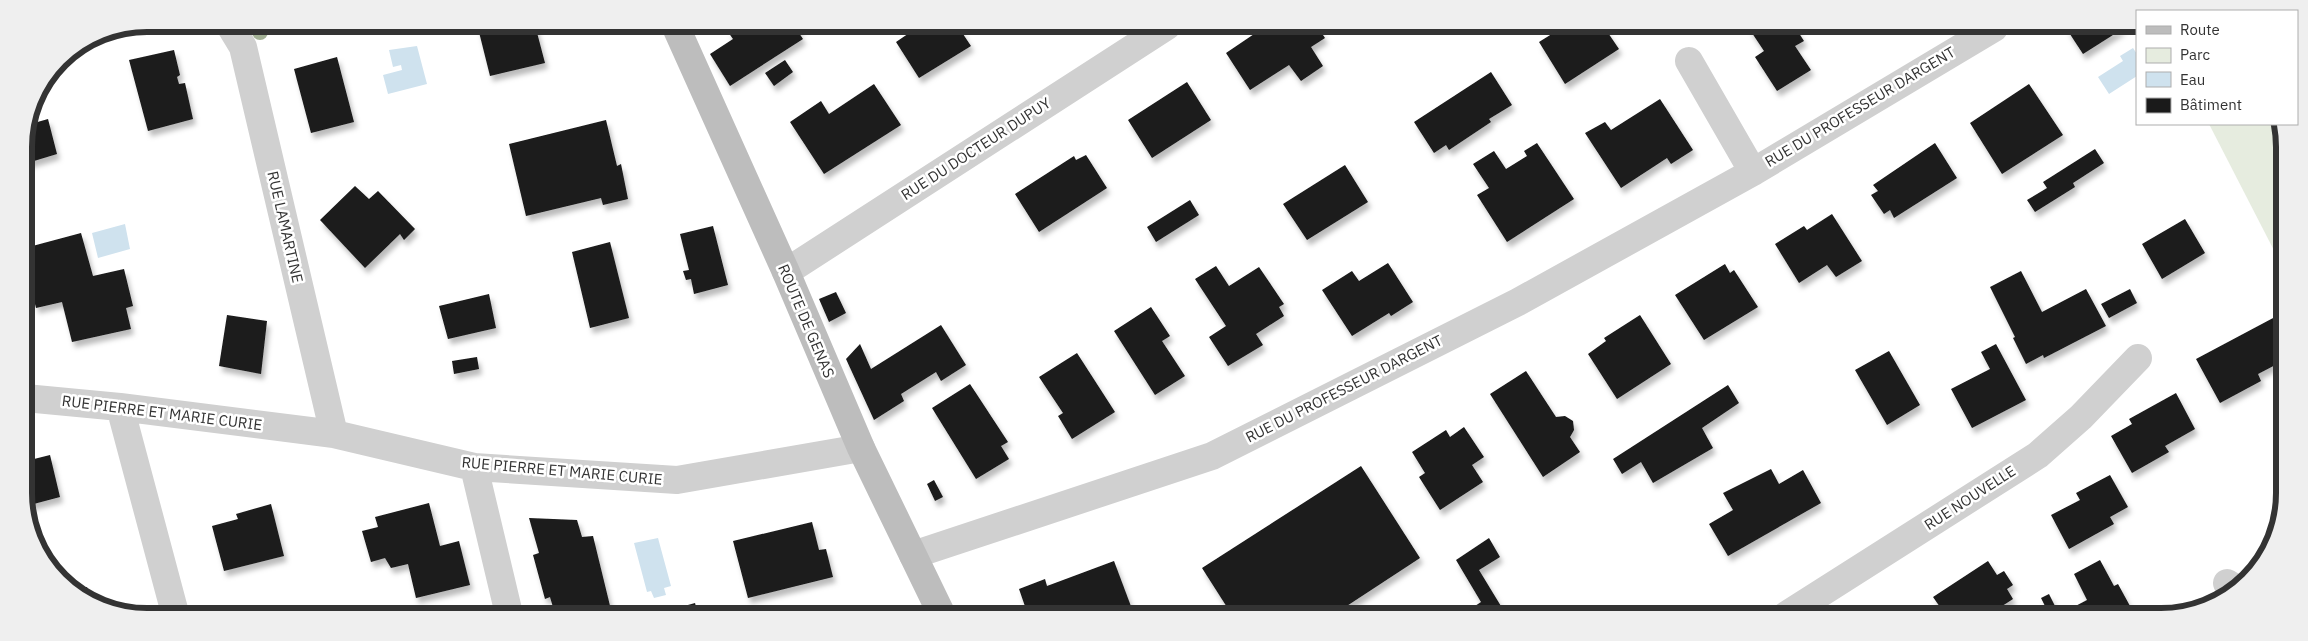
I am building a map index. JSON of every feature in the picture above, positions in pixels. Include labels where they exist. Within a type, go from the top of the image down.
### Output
[{"type":"street","name":"RUE LAMARTINE","points":[[235,32],[243,47],[334,434]]},
{"type":"street","name":"ROUTE DE GENAS","points":[[678,32],[786,272],[861,448],[939,608]]},
{"type":"street","name":"RUE DU DOCTEUR DUPUY","points":[[786,272],[1157,32]]},
{"type":"street","name":"RUE DU PROFESSEUR DARGENT","points":[[913,555],[1212,456],[1518,302],[1753,172],[1987,32]]},
{"type":"street","name":"RUE DU PROFESSEUR DARGENT","points":[[1689,61],[1753,172]]},
{"type":"street","name":"RUE NOUVELLE","points":[[1798,608],[2038,455],[2081,417],[2138,358]]},
{"type":"street","name":"RUE PIERRE ET MARIE CURIE","points":[[32,399],[120,406],[334,434],[474,466],[677,480],[861,448]]},
{"type":"street","points":[[120,406],[174,608]]},
{"type":"street","points":[[474,466],[508,608]]},
{"type":"green space","points":[[2210,125],[2273,125],[2276,148],[2276,254]]},
{"type":"water","points":[[417,46],[427,84],[388,94],[383,75],[402,70],[401,65],[393,67],[389,50]]},
{"type":"water","points":[[2133,48],[2136,52],[2136,77],[2109,94],[2098,77],[2123,61],[2120,56]]},
{"type":"water","points":[[125,224],[130,249],[98,258],[92,233]]},
{"type":"water","points":[[658,538],[671,586],[664,588],[666,595],[654,598],[651,591],[647,592],[634,543]]},
{"type":"building","points":[[479,32],[537,32],[545,63],[490,76]]},
{"type":"building","points":[[728,32],[798,32],[803,39],[730,86],[710,54],[733,39]]},
{"type":"building","points":[[911,32],[962,32],[971,46],[919,78],[896,42]]},
{"type":"building","points":[[1257,32],[1321,32],[1325,38],[1311,47],[1323,66],[1301,81],[1289,65],[1250,90],[1226,53]]},
{"type":"building","points":[[1555,32],[1607,32],[1619,49],[1565,84],[1539,42]]},
{"type":"building","points":[[1751,32],[1798,32],[1804,41],[1795,46],[1811,70],[1777,91],[1755,57],[1764,51]]},
{"type":"building","points":[[2069,32],[2118,32],[2083,54]]},
{"type":"building","points":[[174,50],[180,75],[177,77],[179,84],[185,83],[193,119],[148,131],[129,60]]},
{"type":"building","points":[[337,57],[354,122],[311,133],[294,69]]},
{"type":"building","points":[[785,60],[793,72],[774,86],[765,73]]},
{"type":"building","points":[[1491,72],[1512,105],[1489,119],[1491,122],[1449,150],[1446,145],[1434,153],[1414,122]]},
{"type":"building","points":[[1187,82],[1211,120],[1152,158],[1128,120]]},
{"type":"building","points":[[874,84],[901,125],[824,174],[790,122],[821,101],[829,114]]},
{"type":"building","points":[[2029,84],[2063,135],[2002,174],[1970,123]]},
{"type":"building","points":[[1660,99],[1693,150],[1671,164],[1667,158],[1621,188],[1585,133],[1605,122],[1611,130]]},
{"type":"building","points":[[48,119],[57,154],[33,161],[33,133],[35,123]]},
{"type":"building","points":[[606,120],[617,166],[621,164],[628,199],[603,205],[601,198],[526,216],[509,144]]},
{"type":"building","points":[[1537,143],[1574,199],[1507,242],[1477,195],[1489,188],[1473,164],[1494,151],[1506,169],[1527,156],[1524,151]]},
{"type":"building","points":[[1935,143],[1957,178],[1894,218],[1890,210],[1884,214],[1871,195],[1878,191],[1873,185]]},
{"type":"building","points":[[2095,149],[2104,163],[2073,183],[2075,187],[2035,212],[2027,200],[2047,188],[2043,182]]},
{"type":"building","points":[[1086,155],[1107,188],[1039,232],[1015,194],[1074,156],[1076,160]]},
{"type":"building","points":[[1345,165],[1368,202],[1307,240],[1283,204]]},
{"type":"building","points":[[355,186],[369,199],[378,191],[415,229],[404,240],[400,234],[365,268],[320,220]]},
{"type":"building","points":[[1190,200],[1199,215],[1156,242],[1147,227]]},
{"type":"building","points":[[1832,214],[1862,261],[1836,277],[1827,265],[1799,283],[1775,244],[1804,226],[1807,230]]},
{"type":"building","points":[[2185,219],[2205,253],[2162,279],[2142,244]]},
{"type":"building","points":[[713,226],[728,285],[694,294],[691,279],[686,280],[683,271],[689,270],[680,234]]},
{"type":"building","points":[[81,233],[93,276],[124,269],[133,306],[126,308],[131,329],[72,342],[62,302],[36,308],[33,294],[33,246]]},
{"type":"building","points":[[610,242],[629,318],[590,328],[572,252]]},
{"type":"building","points":[[1388,263],[1413,302],[1391,316],[1389,313],[1352,336],[1322,290],[1352,271],[1359,281]]},
{"type":"building","points":[[1725,264],[1730,273],[1734,270],[1758,307],[1704,340],[1675,295]]},
{"type":"building","points":[[1216,266],[1229,286],[1259,267],[1284,304],[1279,307],[1284,316],[1256,334],[1263,345],[1228,366],[1209,337],[1226,326],[1195,279]]},
{"type":"building","points":[[2021,271],[2042,312],[2086,289],[2106,326],[2044,358],[2043,355],[2026,364],[1990,287]]},
{"type":"building","points":[[2130,289],[2137,303],[2109,318],[2101,304]]},
{"type":"building","points":[[836,292],[846,313],[829,322],[819,299]]},
{"type":"building","points":[[489,294],[496,328],[448,339],[439,306]]},
{"type":"building","points":[[1151,307],[1170,336],[1162,341],[1185,376],[1155,395],[1114,331]]},
{"type":"building","points":[[227,315],[267,321],[261,374],[219,366]]},
{"type":"building","points":[[1640,315],[1671,364],[1617,399],[1588,354],[1606,341],[1604,338]]},
{"type":"building","points":[[2275,317],[2276,365],[2258,374],[2261,381],[2220,403],[2196,359]]},
{"type":"building","points":[[941,325],[966,365],[941,381],[936,372],[901,394],[904,401],[874,420],[846,359],[860,344],[871,369]]},
{"type":"building","points":[[1996,344],[2026,400],[1972,428],[1951,389],[1990,369],[1981,352]]},
{"type":"building","points":[[1889,351],[1920,405],[1887,425],[1855,370]]},
{"type":"building","points":[[1077,353],[1115,412],[1072,439],[1058,416],[1063,413],[1039,377]]},
{"type":"building","points":[[477,357],[479,369],[454,374],[452,361]]},
{"type":"building","points":[[1526,371],[1556,417],[1565,416],[1573,421],[1574,430],[1570,437],[1580,452],[1543,477],[1490,394]]},
{"type":"building","points":[[970,384],[1008,442],[1001,446],[1009,459],[976,479],[932,408]]},
{"type":"building","points":[[1728,385],[1739,403],[1702,428],[1713,448],[1653,483],[1641,462],[1622,474],[1613,459]]},
{"type":"building","points":[[2176,393],[2195,429],[2165,446],[2169,452],[2132,473],[2111,436],[2132,424],[2129,419]]},
{"type":"building","points":[[1464,427],[1484,457],[1472,465],[1483,482],[1440,510],[1419,477],[1425,473],[1412,452],[1446,430],[1450,437]]},
{"type":"building","points":[[50,455],[60,497],[33,504],[32,459]]},
{"type":"building","points":[[1361,466],[1420,558],[1344,608],[1228,608],[1202,568]]},
{"type":"building","points":[[1771,469],[1779,484],[1803,470],[1821,503],[1728,556],[1709,524],[1733,510],[1723,493]]},
{"type":"building","points":[[2110,475],[2128,507],[2110,517],[2114,524],[2069,549],[2051,515],[2080,500],[2076,493]]},
{"type":"building","points":[[934,480],[943,497],[935,501],[927,484]]},
{"type":"building","points":[[429,503],[440,546],[459,541],[470,585],[416,598],[408,564],[391,568],[385,558],[371,562],[362,531],[378,527],[375,517]]},
{"type":"building","points":[[271,504],[284,556],[224,571],[212,526],[238,519],[236,514]]},
{"type":"building","points":[[529,518],[577,520],[582,537],[593,536],[611,608],[553,608],[550,597],[545,599],[533,555],[539,553]]},
{"type":"building","points":[[812,522],[819,550],[826,549],[833,577],[748,598],[733,541]]},
{"type":"building","points":[[1489,538],[1500,557],[1479,570],[1502,608],[1472,608],[1481,602],[1456,560]]},
{"type":"building","points":[[2100,560],[2114,586],[2118,584],[2131,608],[2072,608],[2087,600],[2074,574]]},
{"type":"building","points":[[1114,561],[1132,608],[1026,608],[1019,589],[1045,579],[1047,586]]},
{"type":"building","points":[[1988,561],[1997,575],[2004,571],[2013,585],[2007,589],[2013,599],[1999,608],[1941,608],[1933,597]]},
{"type":"building","points":[[2049,594],[2055,606],[2046,608],[2041,598]]},
{"type":"building","points":[[695,603],[696,608],[677,608]]}]
